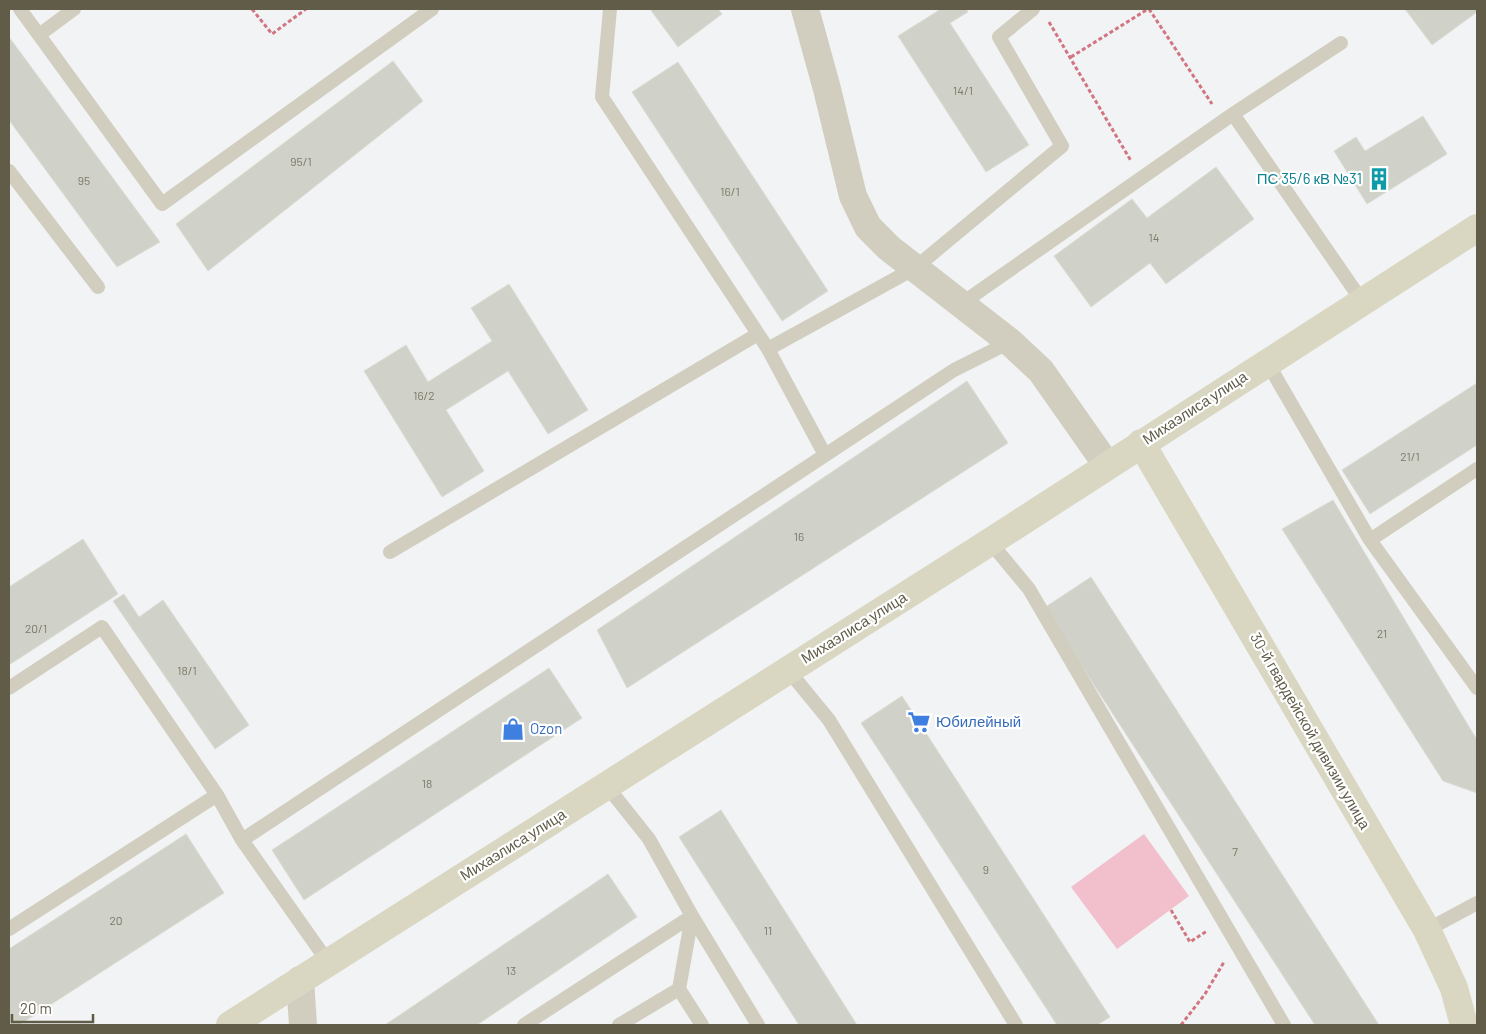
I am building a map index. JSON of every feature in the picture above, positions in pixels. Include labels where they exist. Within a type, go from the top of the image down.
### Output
[{"type":"street","points":[[805,9],[827,88],[853,196],[868,227],[889,248],[1010,342],[1041,370],[1107,465]]},
{"type":"street","name":"Михаэлиса улица","points":[[230,1025],[990,542],[1477,228]]},
{"type":"street","name":"30-й гвардейской дивизии улица","points":[[1141,443],[1427,930],[1454,988],[1464,1025]]},
{"type":"street","points":[[300,980],[303,1025]]},
{"type":"lane","points":[[20,9],[162,204],[432,9]]},
{"type":"lane","points":[[39,35],[74,9]]},
{"type":"lane","points":[[610,9],[602,97],[768,349],[825,455]]},
{"type":"lane","points":[[768,349],[916,268],[1062,146],[999,36],[1033,9]]},
{"type":"lane","points":[[961,304],[1228,118],[1341,43]]},
{"type":"lane","points":[[1228,118],[1362,301]]},
{"type":"lane","points":[[9,171],[98,287]]},
{"type":"lane","points":[[390,552],[758,334]]},
{"type":"lane","points":[[242,840],[954,370],[1010,342]]},
{"type":"lane","points":[[1267,362],[1370,540],[1477,688]]},
{"type":"lane","points":[[1370,540],[1477,468]]},
{"type":"lane","points":[[990,542],[1029,588],[1284,1025]]},
{"type":"lane","points":[[9,688],[102,627],[216,795],[242,840],[328,962]]},
{"type":"lane","points":[[788,670],[829,720],[1016,1025]]},
{"type":"lane","points":[[606,785],[649,839],[692,916],[758,1025]]},
{"type":"lane","points":[[9,929],[216,795]]},
{"type":"lane","points":[[1427,930],[1477,903]]},
{"type":"lane","points":[[692,916],[679,989],[702,1025]]},
{"type":"lane","points":[[524,1025],[692,916]]},
{"type":"lane","points":[[619,1025],[679,989]]},
{"type":"path","points":[[252,9],[272,34],[306,9]]},
{"type":"path","points":[[1071,57],[1148,9],[1228,118]]},
{"type":"path","points":[[1046,17],[1142,178]]},
{"type":"path","points":[[1171,910],[1190,942],[1224,921]]},
{"type":"path","points":[[1181,1025],[1205,994],[1236,942]]},
{"type":"shaded area","points":[[1144,834],[1189,896],[1117,949],[1071,887]]},
{"type":"building","points":[[650,9],[718,9],[722,14],[678,47]]},
{"type":"building","points":[[941,9],[966,9],[968,12],[950,23],[1029,145],[986,172],[898,36]]},
{"type":"building","points":[[1405,9],[1477,9],[1477,12],[1432,45]]},
{"type":"building","points":[[9,37],[160,242],[117,267],[9,120]]},
{"type":"building","points":[[393,61],[423,101],[208,271],[176,224]]},
{"type":"building","points":[[678,62],[828,291],[782,321],[632,92]]},
{"type":"building","name":"ПС 35/6 кВ №31","points":[[1423,116],[1447,154],[1367,204],[1334,151],[1356,137],[1365,151]]},
{"type":"building","points":[[1216,167],[1254,219],[1166,284],[1150,263],[1091,307],[1054,256],[1132,199],[1147,218]]},
{"type":"building","points":[[509,284],[588,410],[548,434],[508,371],[446,410],[484,471],[442,497],[364,371],[406,345],[428,382],[492,341],[471,308]]},
{"type":"building","points":[[967,381],[1008,443],[627,688],[597,630]]},
{"type":"building","points":[[1477,383],[1477,445],[1370,514],[1342,470]]},
{"type":"building","points":[[1333,500],[1477,740],[1477,793],[1443,781],[1282,529]]},
{"type":"building","points":[[83,539],[118,594],[9,665],[9,587]]},
{"type":"building","points":[[1091,577],[1379,1025],[1315,1025],[1044,608]]},
{"type":"building","points":[[124,594],[139,617],[163,600],[249,725],[215,749],[113,601]]},
{"type":"building","points":[[549,668],[582,718],[304,900],[272,850]]},
{"type":"building","points":[[902,696],[1110,1017],[1097,1025],[1057,1025],[861,723]]},
{"type":"building","points":[[721,810],[857,1025],[799,1025],[679,837]]},
{"type":"building","points":[[186,834],[224,893],[19,1025],[9,1025],[9,949]]},
{"type":"building","points":[[608,874],[637,917],[477,1025],[385,1025]]},
{"type":"place","name":"ПС 35/6 кВ №31","points":[[1379,179]]},
{"type":"place","name":"Юбилейный","points":[[919,722]]},
{"type":"place","name":"Ozon","points":[[513,729]]}]
